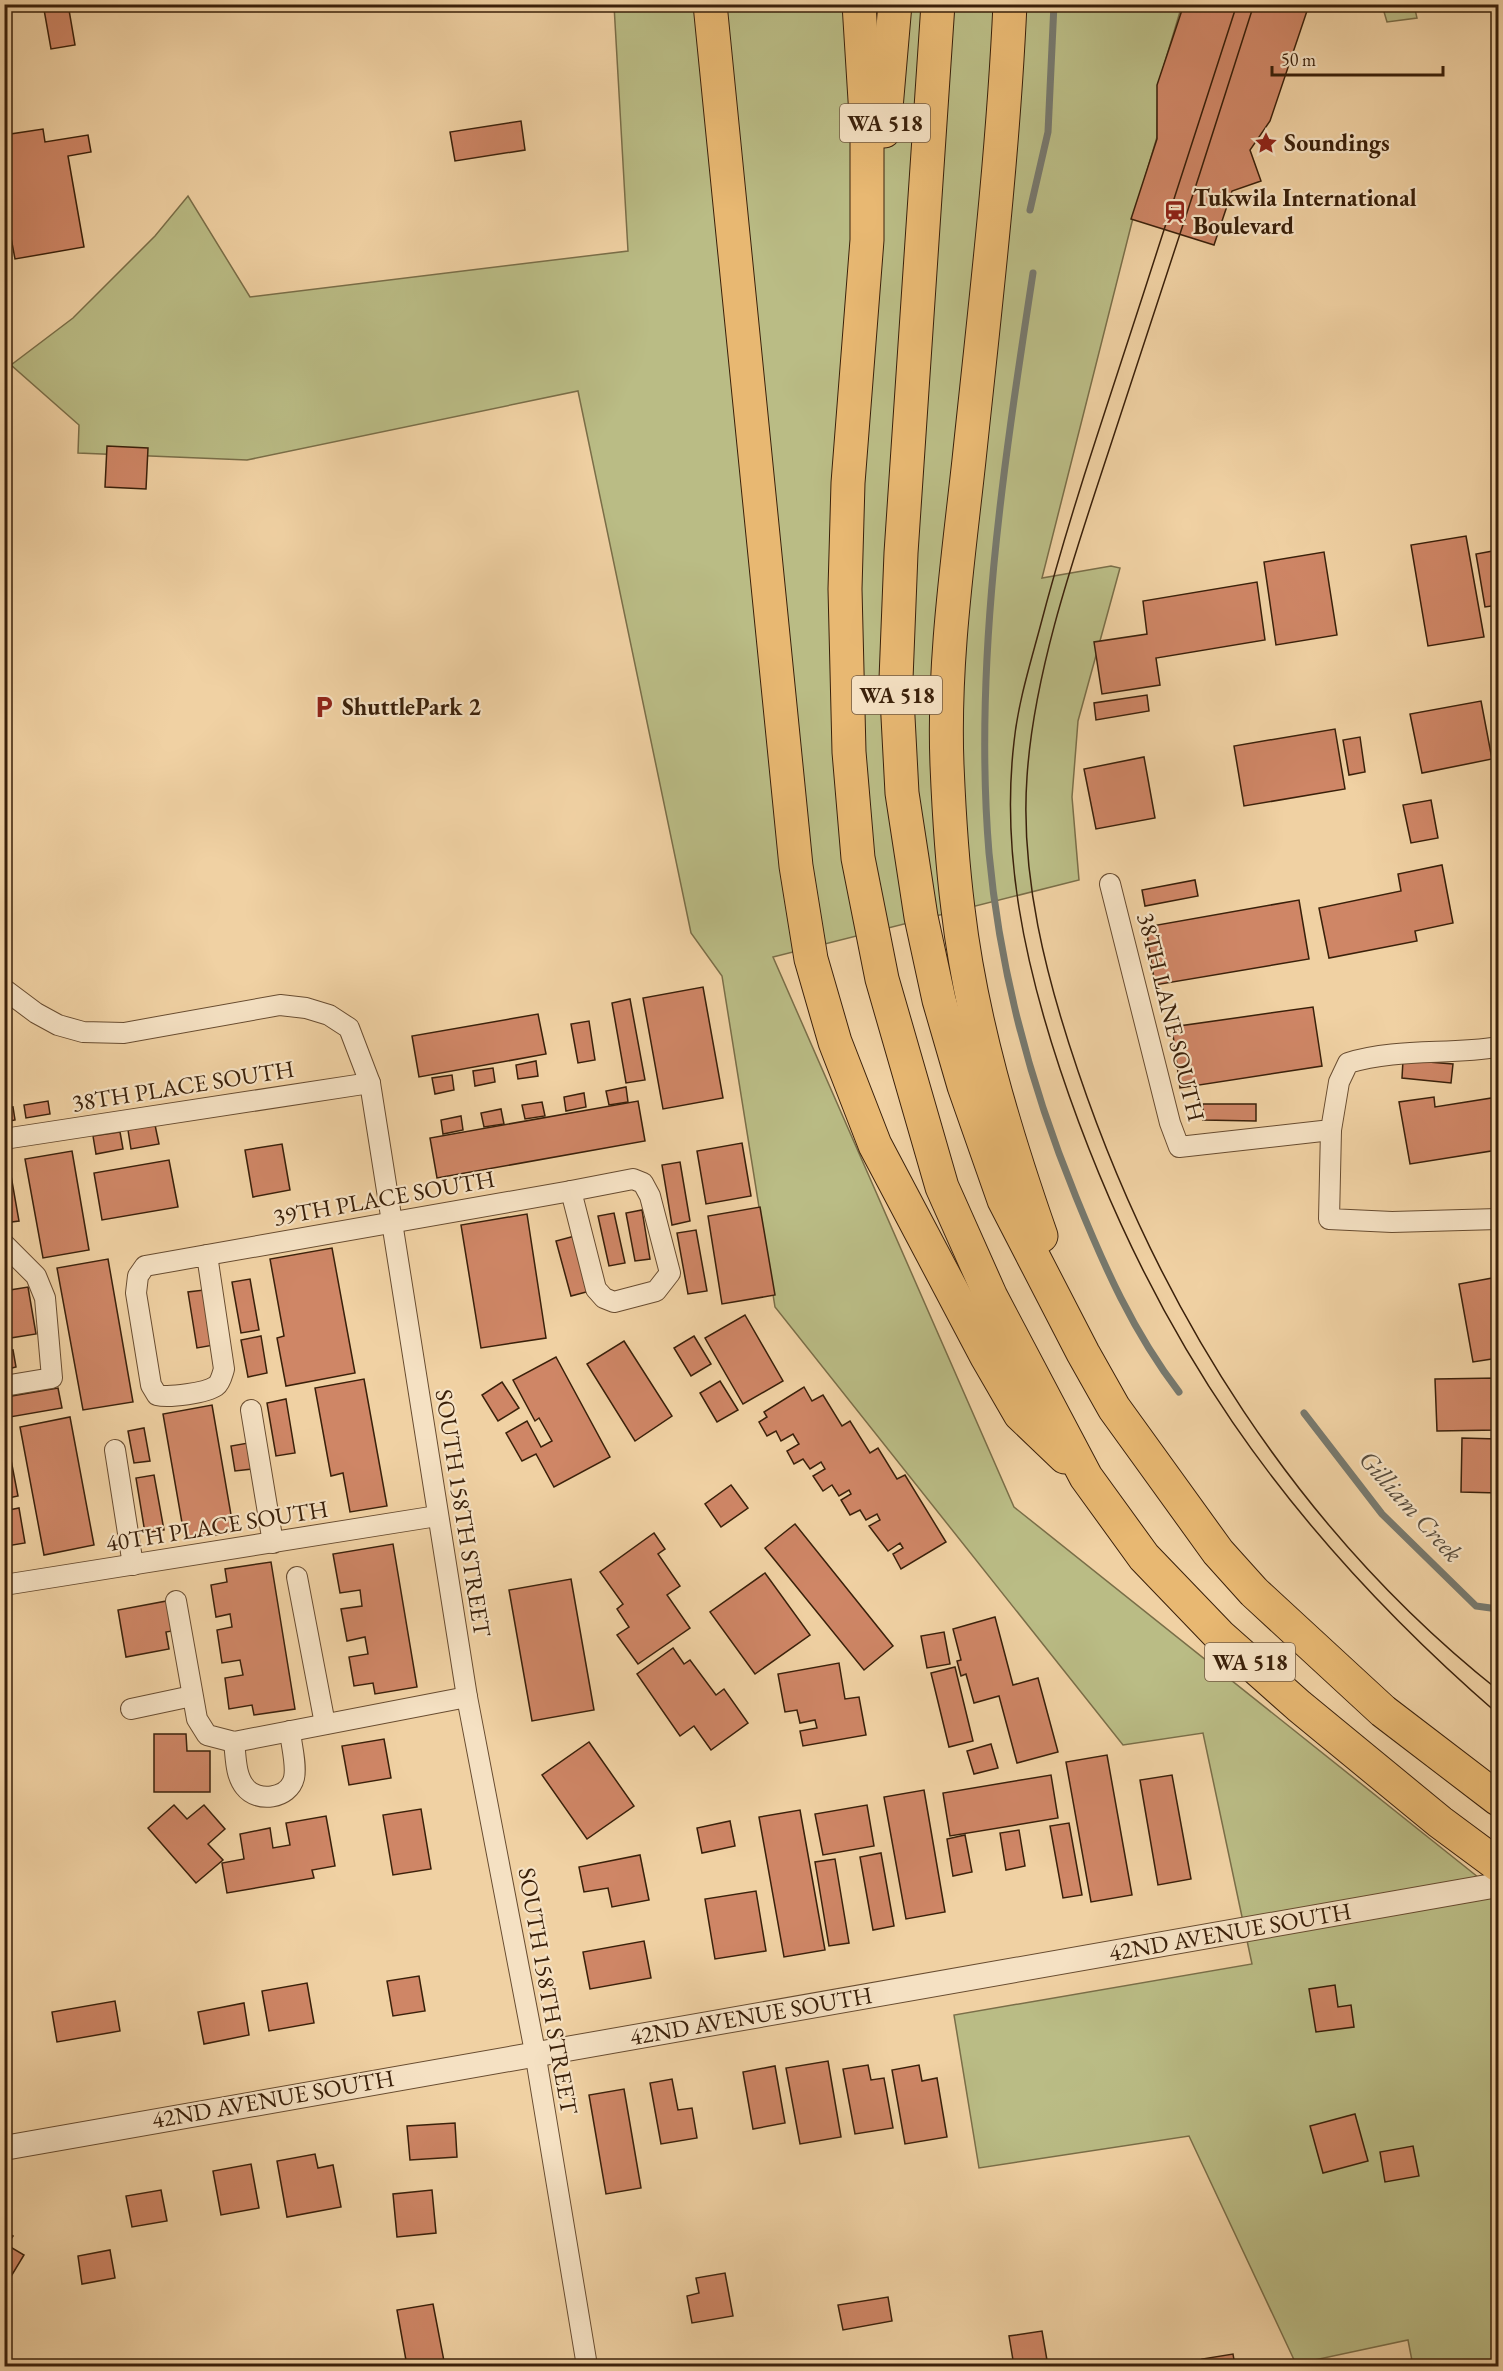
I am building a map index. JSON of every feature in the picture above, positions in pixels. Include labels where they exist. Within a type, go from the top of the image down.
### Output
[{"type":"highway","points":[[710,4],[796,866],[811,959],[835,1042],[875,1144],[929,1250],[1020,1414],[1086,1477]]},
{"type":"highway","points":[[859,4],[867,132],[867,240]]},
{"type":"highway","name":"WA 518","points":[[895,4],[884,139],[867,240],[848,483],[845,589],[849,752],[858,858],[882,979],[942,1187],[991,1297],[1086,1477],[1144,1557],[1219,1635],[1299,1706],[1440,1822],[1498,1865]]},
{"type":"highway","name":"WA 518","points":[[938,4],[901,553],[896,679],[902,794],[921,917],[939,1000],[964,1086],[1004,1200],[1083,1353],[1114,1408],[1218,1552],[1254,1592],[1383,1711],[1498,1799]]},
{"type":"highway","points":[[1010,4],[1006,101],[997,196],[951,623],[947,763],[958,910],[978,1024],[1016,1164],[1083,1353]]},
{"type":"street","name":"38TH LANE SOUTH","points":[[1110,884],[1170,1123],[1179,1148],[1331,1130]]},
{"type":"street","name":"SOUTH 158TH STREET","points":[[4,989],[51,1021],[82,1032],[124,1033],[280,1005],[306,1008],[329,1016],[349,1028],[370,1083],[467,1697],[535,2052],[587,2367]]},
{"type":"street","points":[[1498,1047],[1462,1053],[1370,1056],[1348,1063],[1340,1082],[1331,1130],[1329,1220],[1392,1222],[1498,1220]]},
{"type":"street","name":"38TH PLACE SOUTH","points":[[4,1139],[370,1083]]},
{"type":"street","name":"39TH PLACE SOUTH","points":[[207,1255],[224,1369],[221,1381],[214,1388],[167,1397],[157,1395],[151,1385],[136,1293],[138,1276],[145,1266],[633,1179],[643,1183],[650,1196],[670,1273],[665,1283],[656,1291],[614,1302],[604,1298],[597,1289],[571,1191]]},
{"type":"street","points":[[4,1244],[36,1276],[45,1298],[52,1378],[4,1386]]},
{"type":"street","points":[[252,1410],[273,1543]]},
{"type":"street","points":[[115,1450],[133,1565]]},
{"type":"street","name":"40TH PLACE SOUTH","points":[[4,1585],[437,1516]]},
{"type":"street","points":[[297,1577],[325,1724]]},
{"type":"street","points":[[176,1601],[197,1719],[207,1735],[234,1742],[467,1697]]},
{"type":"street","points":[[131,1709],[192,1696]]},
{"type":"street","points":[[234,1742],[238,1774],[245,1788],[258,1796],[273,1797],[286,1790],[294,1778],[290,1731]]},
{"type":"street","name":"42ND AVENUE SOUTH","points":[[4,2148],[535,2052],[1498,1885]]},
{"type":"green space","points":[[614,5],[1182,5],[1158,85],[1157,137],[1133,218],[1042,578],[1111,566],[1120,568],[1078,721],[1072,797],[1079,880],[773,957],[1014,1507],[1498,1893],[1498,2366],[1413,2366],[1408,2340],[1296,2364],[1189,2136],[979,2168],[954,2015],[1252,1964],[1203,1733],[1123,1745],[775,1307],[722,976],[691,933],[578,391],[247,460],[78,453],[79,425],[11,365],[73,318],[155,236],[188,196],[250,297],[628,251]]},
{"type":"green space","points":[[1382,5],[1414,5],[1417,18],[1387,22]]},
{"type":"building","points":[[43,4],[68,4],[75,45],[51,49]]},
{"type":"building","points":[[1184,4],[1298,4],[1308,8],[1270,121],[1250,150],[1261,181],[1232,191],[1214,245],[1131,219],[1157,139],[1157,85]]},
{"type":"building","points":[[521,121],[525,150],[455,161],[450,132]]},
{"type":"building","points":[[43,129],[45,142],[88,135],[91,152],[68,156],[84,247],[15,259],[4,200],[4,135]]},
{"type":"building","points":[[107,446],[148,448],[146,489],[105,487]]},
{"type":"building","points":[[1466,536],[1484,637],[1428,646],[1411,545]]},
{"type":"building","points":[[1493,551],[1498,605],[1485,607],[1476,554]]},
{"type":"building","points":[[1324,552],[1337,635],[1276,645],[1264,562]]},
{"type":"building","points":[[1257,582],[1265,640],[1156,658],[1160,685],[1102,694],[1094,642],[1147,634],[1143,601]]},
{"type":"building","points":[[1147,695],[1149,711],[1096,720],[1094,703]]},
{"type":"building","points":[[1481,701],[1492,759],[1422,773],[1410,714]]},
{"type":"building","points":[[1335,729],[1345,789],[1244,806],[1234,746]]},
{"type":"building","points":[[1360,737],[1365,772],[1349,775],[1343,740]]},
{"type":"building","points":[[1144,757],[1155,818],[1096,829],[1084,769]]},
{"type":"building","points":[[1431,800],[1438,838],[1411,843],[1403,805]]},
{"type":"building","points":[[1442,865],[1453,923],[1415,931],[1417,941],[1329,958],[1319,908],[1401,891],[1398,874]]},
{"type":"building","points":[[1195,880],[1198,896],[1145,906],[1142,890]]},
{"type":"building","points":[[1299,900],[1309,959],[1155,985],[1146,927]]},
{"type":"building","points":[[703,987],[723,1098],[663,1109],[643,998]]},
{"type":"building","points":[[630,999],[645,1080],[626,1083],[612,1003]]},
{"type":"building","points":[[1313,1007],[1322,1066],[1180,1088],[1172,1027]]},
{"type":"building","points":[[538,1014],[546,1054],[419,1077],[412,1036]]},
{"type":"building","points":[[589,1021],[595,1060],[578,1063],[571,1024]]},
{"type":"building","points":[[1403,1060],[1453,1064],[1451,1083],[1402,1078]]},
{"type":"building","points":[[536,1061],[538,1076],[518,1079],[516,1065]]},
{"type":"building","points":[[493,1068],[495,1082],[475,1086],[473,1071]]},
{"type":"building","points":[[452,1075],[454,1090],[435,1094],[432,1078]]},
{"type":"building","points":[[626,1087],[628,1102],[609,1105],[606,1091]]},
{"type":"building","points":[[584,1093],[586,1107],[566,1111],[564,1097]]},
{"type":"building","points":[[1434,1097],[1435,1107],[1498,1097],[1498,1150],[1410,1164],[1399,1102]]},
{"type":"building","points":[[48,1101],[50,1114],[26,1118],[24,1105]]},
{"type":"building","points":[[638,1101],[645,1141],[437,1178],[430,1138]]},
{"type":"building","points":[[542,1102],[545,1116],[525,1119],[522,1105]]},
{"type":"building","points":[[1203,1104],[1256,1104],[1256,1121],[1203,1120]]},
{"type":"building","points":[[13,1107],[15,1120],[4,1122],[4,1109]]},
{"type":"building","points":[[501,1109],[504,1124],[484,1127],[481,1113]]},
{"type":"building","points":[[461,1116],[463,1130],[443,1134],[441,1120]]},
{"type":"building","points":[[155,1125],[159,1144],[131,1149],[128,1130]]},
{"type":"building","points":[[120,1132],[123,1149],[96,1154],[93,1136]]},
{"type":"building","points":[[742,1143],[751,1196],[706,1204],[697,1151]]},
{"type":"building","points":[[282,1144],[290,1190],[253,1197],[245,1150]]},
{"type":"building","points":[[72,1151],[89,1250],[43,1258],[25,1159]]},
{"type":"building","points":[[169,1160],[178,1207],[102,1220],[94,1173]]},
{"type":"building","points":[[680,1162],[690,1221],[672,1225],[662,1165]]},
{"type":"building","points":[[10,1170],[19,1221],[4,1223],[4,1171]]},
{"type":"building","points":[[760,1207],[775,1295],[722,1304],[708,1216]]},
{"type":"building","points":[[642,1210],[650,1259],[635,1261],[626,1213]]},
{"type":"building","points":[[614,1213],[625,1263],[609,1266],[598,1216]]},
{"type":"building","points":[[527,1214],[546,1338],[481,1348],[461,1225]]},
{"type":"building","points":[[696,1230],[707,1291],[688,1294],[677,1233]]},
{"type":"building","points":[[575,1236],[590,1291],[571,1296],[556,1241]]},
{"type":"building","points":[[332,1248],[355,1373],[286,1386],[277,1338],[284,1336],[270,1259]]},
{"type":"building","points":[[108,1259],[133,1402],[83,1410],[57,1268]]},
{"type":"building","points":[[1498,1277],[1498,1358],[1473,1362],[1459,1284]]},
{"type":"building","points":[[250,1279],[259,1330],[241,1333],[232,1282]]},
{"type":"building","points":[[28,1287],[36,1334],[4,1339],[4,1291]]},
{"type":"building","points":[[204,1290],[214,1345],[197,1348],[188,1292]]},
{"type":"building","points":[[745,1315],[783,1381],[743,1404],[705,1338]]},
{"type":"building","points":[[261,1336],[267,1373],[248,1377],[241,1340]]},
{"type":"building","points":[[694,1336],[711,1364],[691,1376],[674,1348]]},
{"type":"building","points":[[624,1341],[672,1416],[635,1441],[587,1364]]},
{"type":"building","points":[[13,1350],[16,1367],[4,1370],[4,1352]]},
{"type":"building","points":[[556,1357],[610,1457],[554,1487],[536,1454],[522,1461],[506,1433],[527,1421],[541,1447],[552,1441],[539,1418],[535,1421],[513,1380]]},
{"type":"building","points":[[1498,1378],[1498,1430],[1437,1431],[1435,1379]]},
{"type":"building","points":[[364,1379],[387,1506],[350,1512],[343,1473],[331,1476],[315,1388]]},
{"type":"building","points":[[720,1381],[738,1410],[717,1422],[700,1393]]},
{"type":"building","points":[[502,1382],[519,1408],[498,1421],[482,1395]]},
{"type":"building","points":[[804,1387],[812,1401],[823,1395],[842,1426],[850,1421],[870,1453],[878,1448],[897,1479],[905,1475],[946,1542],[901,1569],[893,1554],[903,1548],[900,1543],[888,1551],[869,1526],[880,1520],[877,1514],[866,1520],[860,1510],[850,1515],[841,1500],[851,1494],[849,1490],[839,1496],[832,1485],[823,1491],[813,1476],[825,1469],[821,1462],[810,1469],[803,1459],[794,1464],[787,1451],[799,1444],[793,1434],[781,1441],[776,1431],[767,1436],[759,1422],[767,1417],[764,1412]]},
{"type":"building","points":[[58,1388],[62,1408],[10,1417],[6,1397]]},
{"type":"building","points":[[286,1399],[295,1453],[276,1456],[267,1403]]},
{"type":"building","points":[[212,1405],[234,1532],[185,1540],[163,1414]]},
{"type":"building","points":[[70,1417],[94,1545],[44,1555],[20,1427]]},
{"type":"building","points":[[4,1424],[7,1424],[11,1447],[4,1448]]},
{"type":"building","points":[[144,1428],[150,1461],[134,1463],[128,1431]]},
{"type":"building","points":[[1462,1438],[1498,1439],[1498,1493],[1461,1492]]},
{"type":"building","points":[[248,1443],[252,1469],[235,1471],[231,1446]]},
{"type":"building","points":[[11,1460],[18,1496],[4,1499],[4,1461]]},
{"type":"building","points":[[154,1475],[164,1530],[145,1533],[136,1478]]},
{"type":"building","points":[[731,1485],[748,1508],[721,1527],[705,1504]]},
{"type":"building","points":[[19,1508],[25,1543],[7,1546],[4,1511]]},
{"type":"building","points":[[795,1524],[893,1646],[864,1670],[765,1548]]},
{"type":"building","points":[[654,1533],[665,1549],[658,1554],[680,1586],[667,1595],[690,1628],[638,1664],[617,1635],[629,1627],[617,1609],[623,1604],[600,1572]]},
{"type":"building","points":[[393,1544],[417,1687],[375,1694],[373,1683],[354,1686],[349,1657],[368,1654],[365,1637],[347,1641],[341,1609],[362,1606],[360,1590],[340,1593],[333,1554]]},
{"type":"building","points":[[271,1562],[295,1709],[254,1715],[252,1705],[229,1709],[225,1678],[243,1675],[240,1660],[222,1663],[217,1630],[232,1627],[230,1614],[216,1617],[211,1585],[227,1582],[225,1569]]},
{"type":"building","points":[[765,1573],[810,1635],[755,1674],[710,1612]]},
{"type":"building","points":[[571,1579],[594,1710],[532,1721],[509,1590]]},
{"type":"building","points":[[172,1600],[177,1630],[166,1632],[169,1649],[126,1657],[118,1610]]},
{"type":"building","points":[[995,1617],[1013,1685],[1038,1678],[1058,1752],[1017,1763],[999,1696],[974,1703],[966,1674],[961,1676],[957,1661],[961,1660],[953,1629]]},
{"type":"building","points":[[944,1632],[950,1664],[927,1668],[921,1636]]},
{"type":"building","points":[[673,1648],[684,1664],[690,1660],[716,1695],[724,1689],[748,1723],[711,1750],[694,1726],[680,1736],[637,1674]]},
{"type":"building","points":[[839,1663],[845,1699],[859,1697],[866,1735],[803,1746],[800,1731],[817,1728],[815,1720],[800,1723],[797,1710],[785,1712],[778,1674]]},
{"type":"building","points":[[955,1667],[973,1741],[949,1747],[931,1673]]},
{"type":"building","points":[[154,1734],[186,1734],[187,1751],[210,1751],[210,1792],[154,1792]]},
{"type":"building","points":[[384,1739],[391,1778],[349,1785],[342,1746]]},
{"type":"building","points":[[589,1742],[634,1806],[587,1839],[542,1775]]},
{"type":"building","points":[[991,1744],[998,1768],[974,1774],[967,1751]]},
{"type":"building","points":[[1107,1755],[1132,1895],[1091,1902],[1066,1762]]},
{"type":"building","points":[[1051,1775],[1058,1818],[950,1836],[943,1793]]},
{"type":"building","points":[[1172,1775],[1191,1879],[1158,1885],[1140,1780]]},
{"type":"building","points":[[924,1790],[945,1912],[906,1919],[884,1797]]},
{"type":"building","points":[[174,1805],[187,1819],[204,1805],[225,1829],[208,1844],[223,1860],[196,1883],[148,1828]]},
{"type":"building","points":[[867,1805],[874,1846],[823,1855],[815,1814]]},
{"type":"building","points":[[421,1809],[431,1869],[393,1875],[383,1815]]},
{"type":"building","points":[[800,1810],[825,1950],[784,1957],[759,1817]]},
{"type":"building","points":[[326,1816],[335,1866],[312,1870],[314,1878],[227,1893],[222,1863],[244,1859],[240,1834],[270,1828],[273,1848],[290,1845],[286,1823]]},
{"type":"building","points":[[730,1821],[735,1846],[702,1853],[697,1828]]},
{"type":"building","points":[[1069,1823],[1082,1895],[1063,1898],[1050,1826]]},
{"type":"building","points":[[1019,1830],[1025,1866],[1006,1870],[1000,1833]]},
{"type":"building","points":[[965,1835],[972,1872],[953,1876],[947,1839]]},
{"type":"building","points":[[881,1853],[894,1926],[873,1930],[860,1857]]},
{"type":"building","points":[[640,1855],[649,1900],[612,1907],[608,1888],[584,1892],[579,1867]]},
{"type":"building","points":[[835,1859],[849,1943],[829,1946],[815,1862]]},
{"type":"building","points":[[756,1891],[766,1951],[715,1959],[705,1899]]},
{"type":"building","points":[[644,1941],[651,1978],[590,1989],[583,1952]]},
{"type":"building","points":[[419,1976],[425,2011],[393,2016],[387,1981]]},
{"type":"building","points":[[307,1983],[314,2023],[269,2031],[262,1991]]},
{"type":"building","points":[[1335,1985],[1338,2007],[1351,2005],[1354,2027],[1316,2032],[1309,1989]]},
{"type":"building","points":[[115,2001],[120,2031],[57,2042],[52,2012]]},
{"type":"building","points":[[244,2003],[249,2035],[204,2044],[198,2012]]},
{"type":"building","points":[[828,2061],[841,2137],[800,2144],[786,2068]]},
{"type":"building","points":[[868,2065],[871,2080],[884,2078],[893,2128],[855,2134],[843,2069]]},
{"type":"building","points":[[919,2065],[922,2081],[937,2078],[947,2137],[905,2144],[892,2070]]},
{"type":"building","points":[[775,2066],[785,2123],[753,2129],[743,2072]]},
{"type":"building","points":[[672,2079],[678,2110],[692,2108],[697,2138],[661,2144],[650,2083]]},
{"type":"building","points":[[624,2089],[641,2188],[606,2194],[589,2095]]},
{"type":"building","points":[[1355,2114],[1368,2161],[1323,2173],[1310,2126]]},
{"type":"building","points":[[455,2123],[457,2157],[410,2160],[407,2126]]},
{"type":"building","points":[[1413,2146],[1419,2176],[1385,2182],[1380,2152]]},
{"type":"building","points":[[315,2154],[318,2168],[333,2165],[341,2207],[287,2217],[277,2161]]},
{"type":"building","points":[[251,2164],[259,2208],[221,2215],[213,2171]]},
{"type":"building","points":[[161,2190],[167,2221],[132,2227],[126,2196]]},
{"type":"building","points":[[432,2190],[436,2233],[397,2237],[393,2194]]},
{"type":"building","points":[[4,2231],[13,2236],[7,2245],[24,2255],[4,2288]]},
{"type":"building","points":[[110,2250],[115,2278],[82,2284],[78,2256]]},
{"type":"building","points":[[725,2273],[733,2316],[692,2323],[687,2296],[699,2293],[696,2278]]},
{"type":"building","points":[[888,2297],[892,2321],[843,2330],[838,2305]]},
{"type":"building","points":[[433,2304],[444,2361],[407,2366],[397,2310]]},
{"type":"building","points":[[1042,2331],[1048,2366],[1014,2366],[1009,2336]]},
{"type":"building","points":[[1233,2354],[1235,2366],[1203,2366],[1202,2359]]},
{"type":"waterway","points":[[1030,210],[1048,132],[1054,4]]},
{"type":"waterway","points":[[1033,273],[1002,489],[988,635],[985,781],[994,897],[1009,985],[1032,1071],[1060,1156],[1097,1248],[1121,1298],[1147,1346],[1179,1392]]},
{"type":"waterway","name":"Gilliam Creek","points":[[1304,1413],[1382,1514],[1476,1606],[1498,1609]]},
{"type":"tram line","points":[[1237,4],[1081,487],[1024,686],[1014,742],[1011,784],[1011,825],[1019,908],[1047,1029],[1096,1166],[1136,1257],[1182,1342],[1233,1423],[1290,1499],[1353,1573],[1422,1644],[1498,1714]]},
{"type":"tram line","points":[[1254,4],[1085,522],[1048,650],[1038,693],[1027,777],[1026,814],[1032,889],[1046,963],[1078,1071],[1111,1160],[1150,1247],[1194,1330],[1243,1411],[1299,1488],[1359,1560],[1426,1628],[1498,1690]]},
{"type":"place","name":"Soundings","points":[[1266,143]]},
{"type":"place","name":"Tukwila International Boulevard","points":[[1175,212]]},
{"type":"place","name":"ShuttlePark 2","points":[[324,707]]}]
